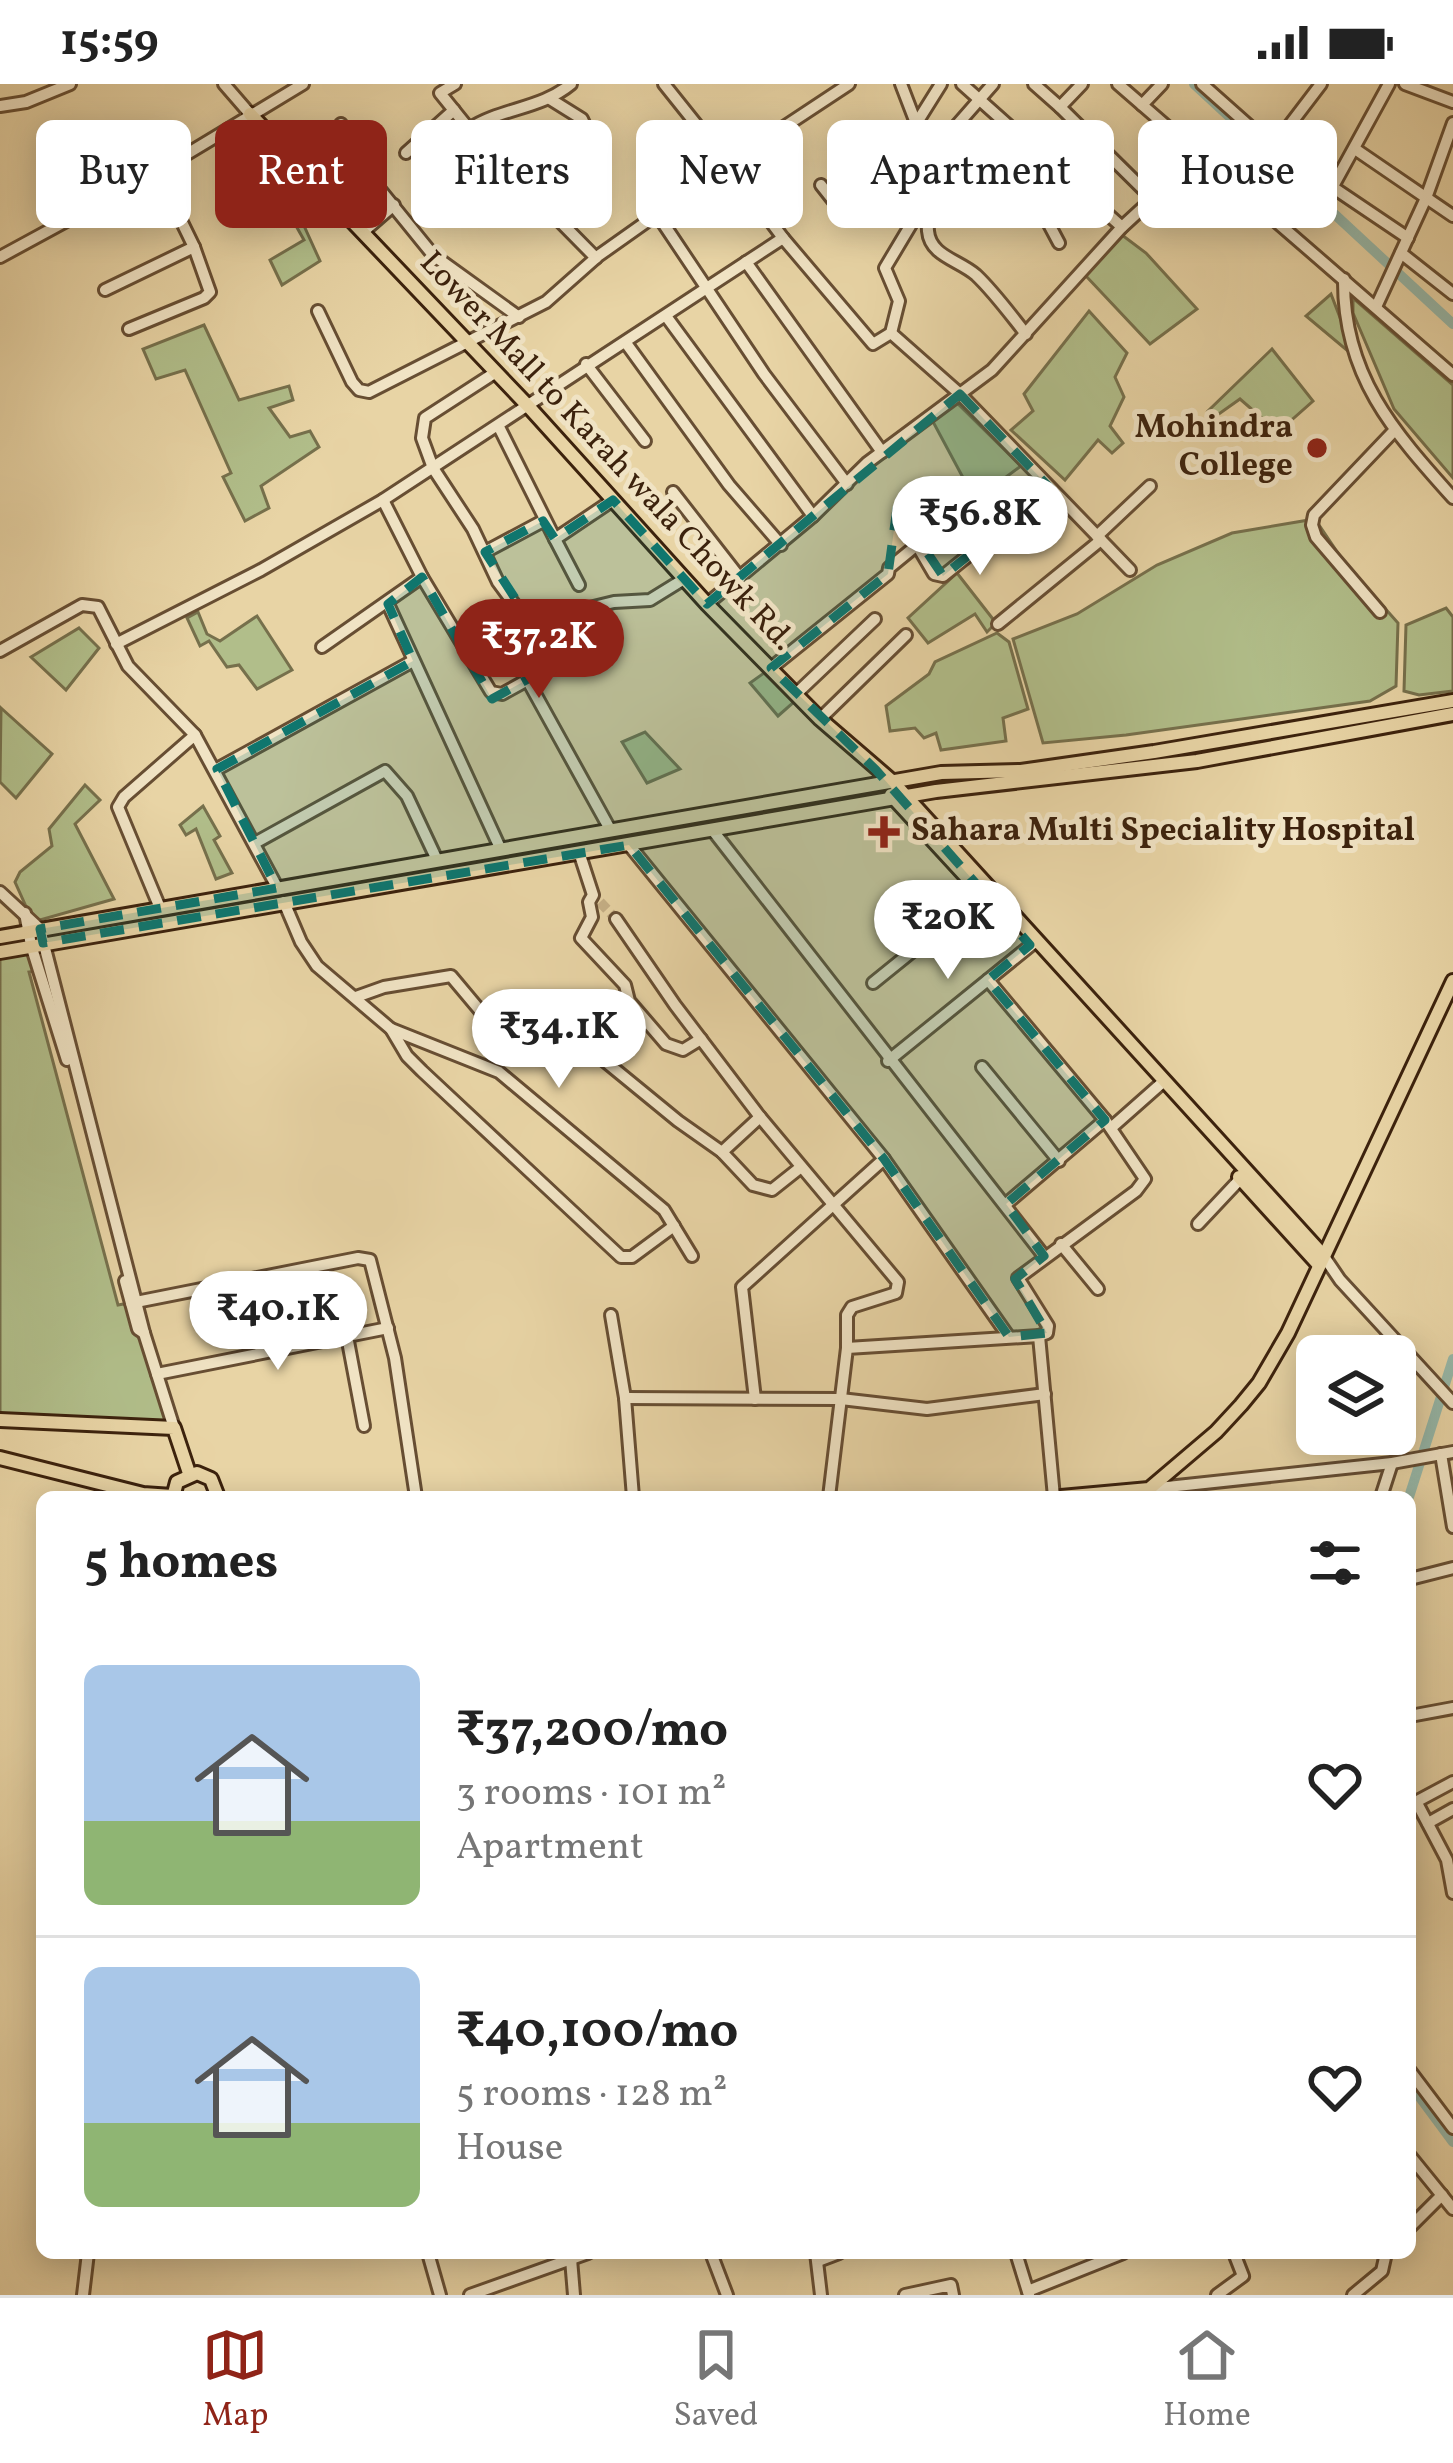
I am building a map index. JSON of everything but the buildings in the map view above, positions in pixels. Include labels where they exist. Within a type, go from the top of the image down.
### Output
[{"type":"main road","name":"Lower Mall to Karah wala Chowk Rd.","points":[[250,114],[529,406],[707,604],[900,798]]},
{"type":"main road","points":[[0,952],[35,937],[160,908],[656,823],[884,778],[1161,759],[1453,701]]},
{"type":"main road","points":[[0,937],[35,937],[284,902],[900,798],[1453,714]]},
{"type":"main road","points":[[900,798],[983,894],[1033,943]]},
{"type":"main road","points":[[900,798],[1321,1260]]},
{"type":"main road","points":[[656,823],[660,840]]},
{"type":"main road","points":[[1126,1491],[1149,1489],[1216,1432],[1259,1383],[1288,1333],[1453,980]]},
{"type":"main road","points":[[0,1420],[174,1428],[189,1473]]},
{"type":"main road","points":[[0,1458],[140,1491]]},
{"type":"main road","points":[[174,1491],[177,1482],[189,1473]]},
{"type":"main road","points":[[189,1473],[211,1479],[216,1491]]},
{"type":"street","points":[[0,106],[26,102],[70,84]]},
{"type":"street","points":[[224,84],[250,114]]},
{"type":"street","points":[[191,150],[303,84]]},
{"type":"street","points":[[455,84],[435,89],[462,120]]},
{"type":"street","points":[[664,84],[693,120]]},
{"type":"street","points":[[795,120],[849,84]]},
{"type":"street","points":[[901,84],[914,120]]},
{"type":"street","points":[[918,120],[941,84]]},
{"type":"street","points":[[962,84],[1001,120]]},
{"type":"street","points":[[959,120],[993,84]]},
{"type":"street","points":[[1034,84],[1138,184]]},
{"type":"street","points":[[1060,107],[1082,84]]},
{"type":"street","points":[[1118,84],[1159,120]]},
{"type":"street","points":[[1142,105],[1162,84]]},
{"type":"street","points":[[1202,84],[1242,120]]},
{"type":"street","points":[[1294,120],[1321,84]]},
{"type":"street","points":[[1337,180],[1389,84]]},
{"type":"street","points":[[1405,84],[1453,102]]},
{"type":"street","points":[[486,120],[550,99],[569,85]]},
{"type":"street","points":[[550,99],[582,120]]},
{"type":"street","points":[[406,153],[454,110]]},
{"type":"street","points":[[1376,307],[1449,146],[1453,123]]},
{"type":"street","points":[[1355,149],[1453,216]]},
{"type":"street","points":[[821,185],[827,193]]},
{"type":"street","points":[[1337,191],[1408,238]]},
{"type":"street","points":[[387,198],[433,254],[519,317]]},
{"type":"street","points":[[363,232],[394,206]]},
{"type":"street","points":[[707,604],[813,517],[882,452],[992,370],[1138,214]]},
{"type":"street","points":[[1114,220],[1122,227]]},
{"type":"street","points":[[0,257],[53,228]]},
{"type":"street","points":[[129,329],[210,292],[185,228]]},
{"type":"street","points":[[566,228],[596,258]]},
{"type":"street","points":[[318,311],[352,382],[364,393],[546,302],[638,228]]},
{"type":"street","points":[[667,228],[774,388],[847,484]]},
{"type":"street","points":[[776,228],[869,342],[877,343],[891,333],[898,301],[885,268],[909,228]]},
{"type":"street","points":[[927,228],[939,253],[976,274],[1026,334]]},
{"type":"street","points":[[1051,228],[1059,244]]},
{"type":"street","points":[[1284,228],[1453,375]]},
{"type":"street","points":[[116,644],[261,570],[383,500],[783,238]]},
{"type":"street","points":[[105,290],[194,247]]},
{"type":"street","points":[[1398,258],[1453,294]]},
{"type":"street","points":[[746,262],[882,452]]},
{"type":"street","points":[[1344,279],[1343,303],[1358,364],[1394,432],[1453,498]]},
{"type":"street","points":[[666,316],[813,517]]},
{"type":"street","points":[[891,333],[960,394],[1130,570]]},
{"type":"street","points":[[626,343],[729,484],[781,544]]},
{"type":"street","points":[[586,364],[645,441]]},
{"type":"street","points":[[383,500],[422,578],[491,692],[502,694],[552,662],[498,582],[433,468],[422,438],[425,418],[496,372]]},
{"type":"street","points":[[499,427],[579,585]]},
{"type":"street","points":[[1380,612],[1316,537],[1312,524],[1314,515],[1394,432]]},
{"type":"street","points":[[998,624],[1099,538],[1150,486]]},
{"type":"street","points":[[771,668],[917,545],[934,574],[943,576],[1051,490]]},
{"type":"street","points":[[673,492],[740,578]]},
{"type":"street","points":[[555,539],[613,500]]},
{"type":"street","points":[[485,552],[543,521]]},
{"type":"street","points":[[322,646],[422,578]]},
{"type":"street","points":[[536,635],[569,613],[614,602],[650,600],[684,579]]},
{"type":"street","points":[[0,651],[89,604],[104,615],[128,666],[196,736],[277,887]]},
{"type":"street","points":[[388,604],[501,850]]},
{"type":"street","points":[[796,694],[875,620]]},
{"type":"street","points":[[820,718],[906,635]]},
{"type":"street","points":[[217,770],[413,661]]},
{"type":"street","points":[[528,681],[611,830]]},
{"type":"street","points":[[160,908],[118,807],[196,736]]},
{"type":"street","points":[[255,843],[385,771],[407,796],[437,860]]},
{"type":"street","points":[[714,832],[1044,1256]]},
{"type":"street","points":[[629,844],[884,1160],[1009,1337]]},
{"type":"street","points":[[579,852],[596,899],[589,905],[592,917],[581,938],[625,985],[629,1000],[666,1044],[683,1051],[701,1039]]},
{"type":"street","points":[[0,892],[25,913],[35,937],[174,1428]]},
{"type":"street","points":[[873,983],[983,894]]},
{"type":"street","points":[[284,902],[307,953],[391,1029],[407,1056],[621,1257],[632,1257],[674,1226]]},
{"type":"street","points":[[616,919],[760,1117],[899,1288],[852,1307],[847,1315],[830,1491]]},
{"type":"street","points":[[888,1060],[1033,943]]},
{"type":"street","points":[[356,997],[384,987],[451,976],[503,1038]]},
{"type":"street","points":[[847,1348],[1047,1333],[1048,1326],[1018,1279],[1136,1192],[1145,1178],[1108,1124],[988,980]]},
{"type":"street","points":[[556,1021],[722,1152],[761,1189],[781,1186],[801,1167]]},
{"type":"street","points":[[391,1029],[500,1072],[644,1192],[692,1256]]},
{"type":"street","points":[[982,1066],[1059,1161]]},
{"type":"street","points":[[1006,1204],[1160,1084]]},
{"type":"street","points":[[722,1152],[760,1117]]},
{"type":"street","points":[[754,1399],[742,1287],[884,1160]]},
{"type":"street","points":[[1198,1224],[1243,1176]]},
{"type":"street","points":[[1061,1244],[1098,1289]]},
{"type":"street","points":[[135,1303],[364,1258],[373,1264],[415,1491]]},
{"type":"street","points":[[1321,1260],[1453,1402]]},
{"type":"street","points":[[611,1315],[625,1398],[633,1491]]},
{"type":"street","points":[[158,1374],[388,1328]]},
{"type":"street","points":[[346,1336],[364,1426]]},
{"type":"street","points":[[1040,1336],[1057,1491]]},
{"type":"street","points":[[625,1398],[841,1399],[927,1409],[1045,1394]]},
{"type":"street","points":[[1149,1489],[1447,1453],[1453,1527]]},
{"type":"street","points":[[1383,1491],[1392,1463]]},
{"type":"street","points":[[1416,1577],[1453,1568]]},
{"type":"street","points":[[1416,1714],[1453,1708]]},
{"type":"street","points":[[1416,1803],[1453,1782]]},
{"type":"street","points":[[1416,1807],[1450,1858],[1453,1893]]},
{"type":"street","points":[[1428,1823],[1453,1809]]},
{"type":"street","points":[[1416,2079],[1453,2128]]},
{"type":"street","points":[[1416,2163],[1453,2209]]},
{"type":"street","points":[[1416,2222],[1442,2195]]},
{"type":"street","points":[[83,2295],[87,2259]]},
{"type":"street","points":[[430,2259],[440,2295]]},
{"type":"street","points":[[470,2295],[571,2259],[574,2295]]},
{"type":"street","points":[[713,2259],[727,2295]]},
{"type":"street","points":[[817,2259],[821,2295]]},
{"type":"street","points":[[1018,2259],[1029,2293],[1098,2259]]},
{"type":"street","points":[[1217,2295],[1243,2276],[1236,2259]]},
{"type":"street","points":[[1353,2295],[1382,2271],[1385,2259]]},
{"type":"street","points":[[905,2295],[951,2285],[953,2295]]},
{"type":"highlighted area","points":[[960,394],[1051,489],[943,576],[897,508],[888,574],[771,668],[876,770],[1030,945],[988,980],[1105,1120],[1006,1204],[1044,1256],[1015,1279],[1047,1333],[1009,1337],[884,1159],[629,845],[43,943],[40,929],[277,888],[217,769],[413,661],[388,604],[422,577],[492,699],[557,663],[485,552],[543,521],[555,539],[613,500],[707,604]]},
{"type":"green space","points":[[297,228],[305,228],[320,261],[282,285],[270,260],[304,240]]},
{"type":"green space","points":[[1118,232],[1146,253],[1197,309],[1150,344],[1085,275]]},
{"type":"green space","points":[[1331,294],[1355,357],[1306,316]]},
{"type":"green space","points":[[1353,298],[1453,385],[1453,478],[1394,409],[1353,313]]},
{"type":"green space","points":[[1089,311],[1127,353],[1115,377],[1124,397],[1110,426],[1123,443],[1112,453],[1098,440],[1065,480],[1011,430],[1033,411],[1024,394]]},
{"type":"green space","points":[[204,325],[239,400],[289,386],[293,400],[269,408],[290,437],[310,431],[319,447],[261,486],[269,508],[245,521],[223,477],[231,473],[185,370],[156,379],[143,349]]},
{"type":"green space","points":[[1272,349],[1313,401],[1278,432],[1240,399],[1216,416],[1208,411]]},
{"type":"green space","points":[[955,401],[1021,466],[975,500],[931,418]]},
{"type":"green space","points":[[1315,519],[1344,562],[1398,623],[1396,686],[1370,701],[1043,743],[1013,639],[1077,614],[1157,565],[1232,533]]},
{"type":"green space","points":[[957,573],[996,623],[987,632],[975,614],[928,643],[908,618]]},
{"type":"green space","points":[[1446,608],[1453,617],[1453,691],[1419,695],[1404,691],[1406,625]]},
{"type":"green space","points":[[198,612],[207,634],[220,641],[257,616],[292,670],[257,689],[239,665],[227,667],[209,641],[200,646],[187,618]]},
{"type":"green space","points":[[79,628],[99,648],[66,690],[31,657]]},
{"type":"green space","points":[[997,633],[1009,642],[1028,709],[1003,718],[1006,741],[941,750],[936,733],[924,738],[915,728],[890,731],[886,706],[929,674],[935,662]]},
{"type":"green space","points":[[764,673],[794,702],[778,716],[750,683]]},
{"type":"green space","points":[[1,708],[52,754],[16,798],[0,782]]},
{"type":"green space","points":[[645,732],[680,769],[647,783],[622,742]]},
{"type":"green space","points":[[85,785],[100,800],[75,824],[114,899],[33,922],[15,882],[20,872],[52,846],[49,829]]},
{"type":"green space","points":[[203,806],[220,836],[214,840],[232,873],[216,879],[196,829],[186,835],[180,825]]},
{"type":"green space","points":[[31,937],[37,971],[29,972],[118,1305],[140,1301],[173,1422],[0,1420],[0,944]]},
{"type":"waterway","points":[[1194,84],[1453,324]]},
{"type":"waterway","points":[[1411,1491],[1453,1359]]},
{"type":"waterway","points":[[1416,2092],[1453,2142]]},
{"type":"tunnel","points":[[600,902],[616,919]]},
{"type":"place","name":"Mohindra College","points":[[1317,448]]},
{"type":"place","name":"Sahara Multi Speciality Hospital","points":[[884,832]]}]
